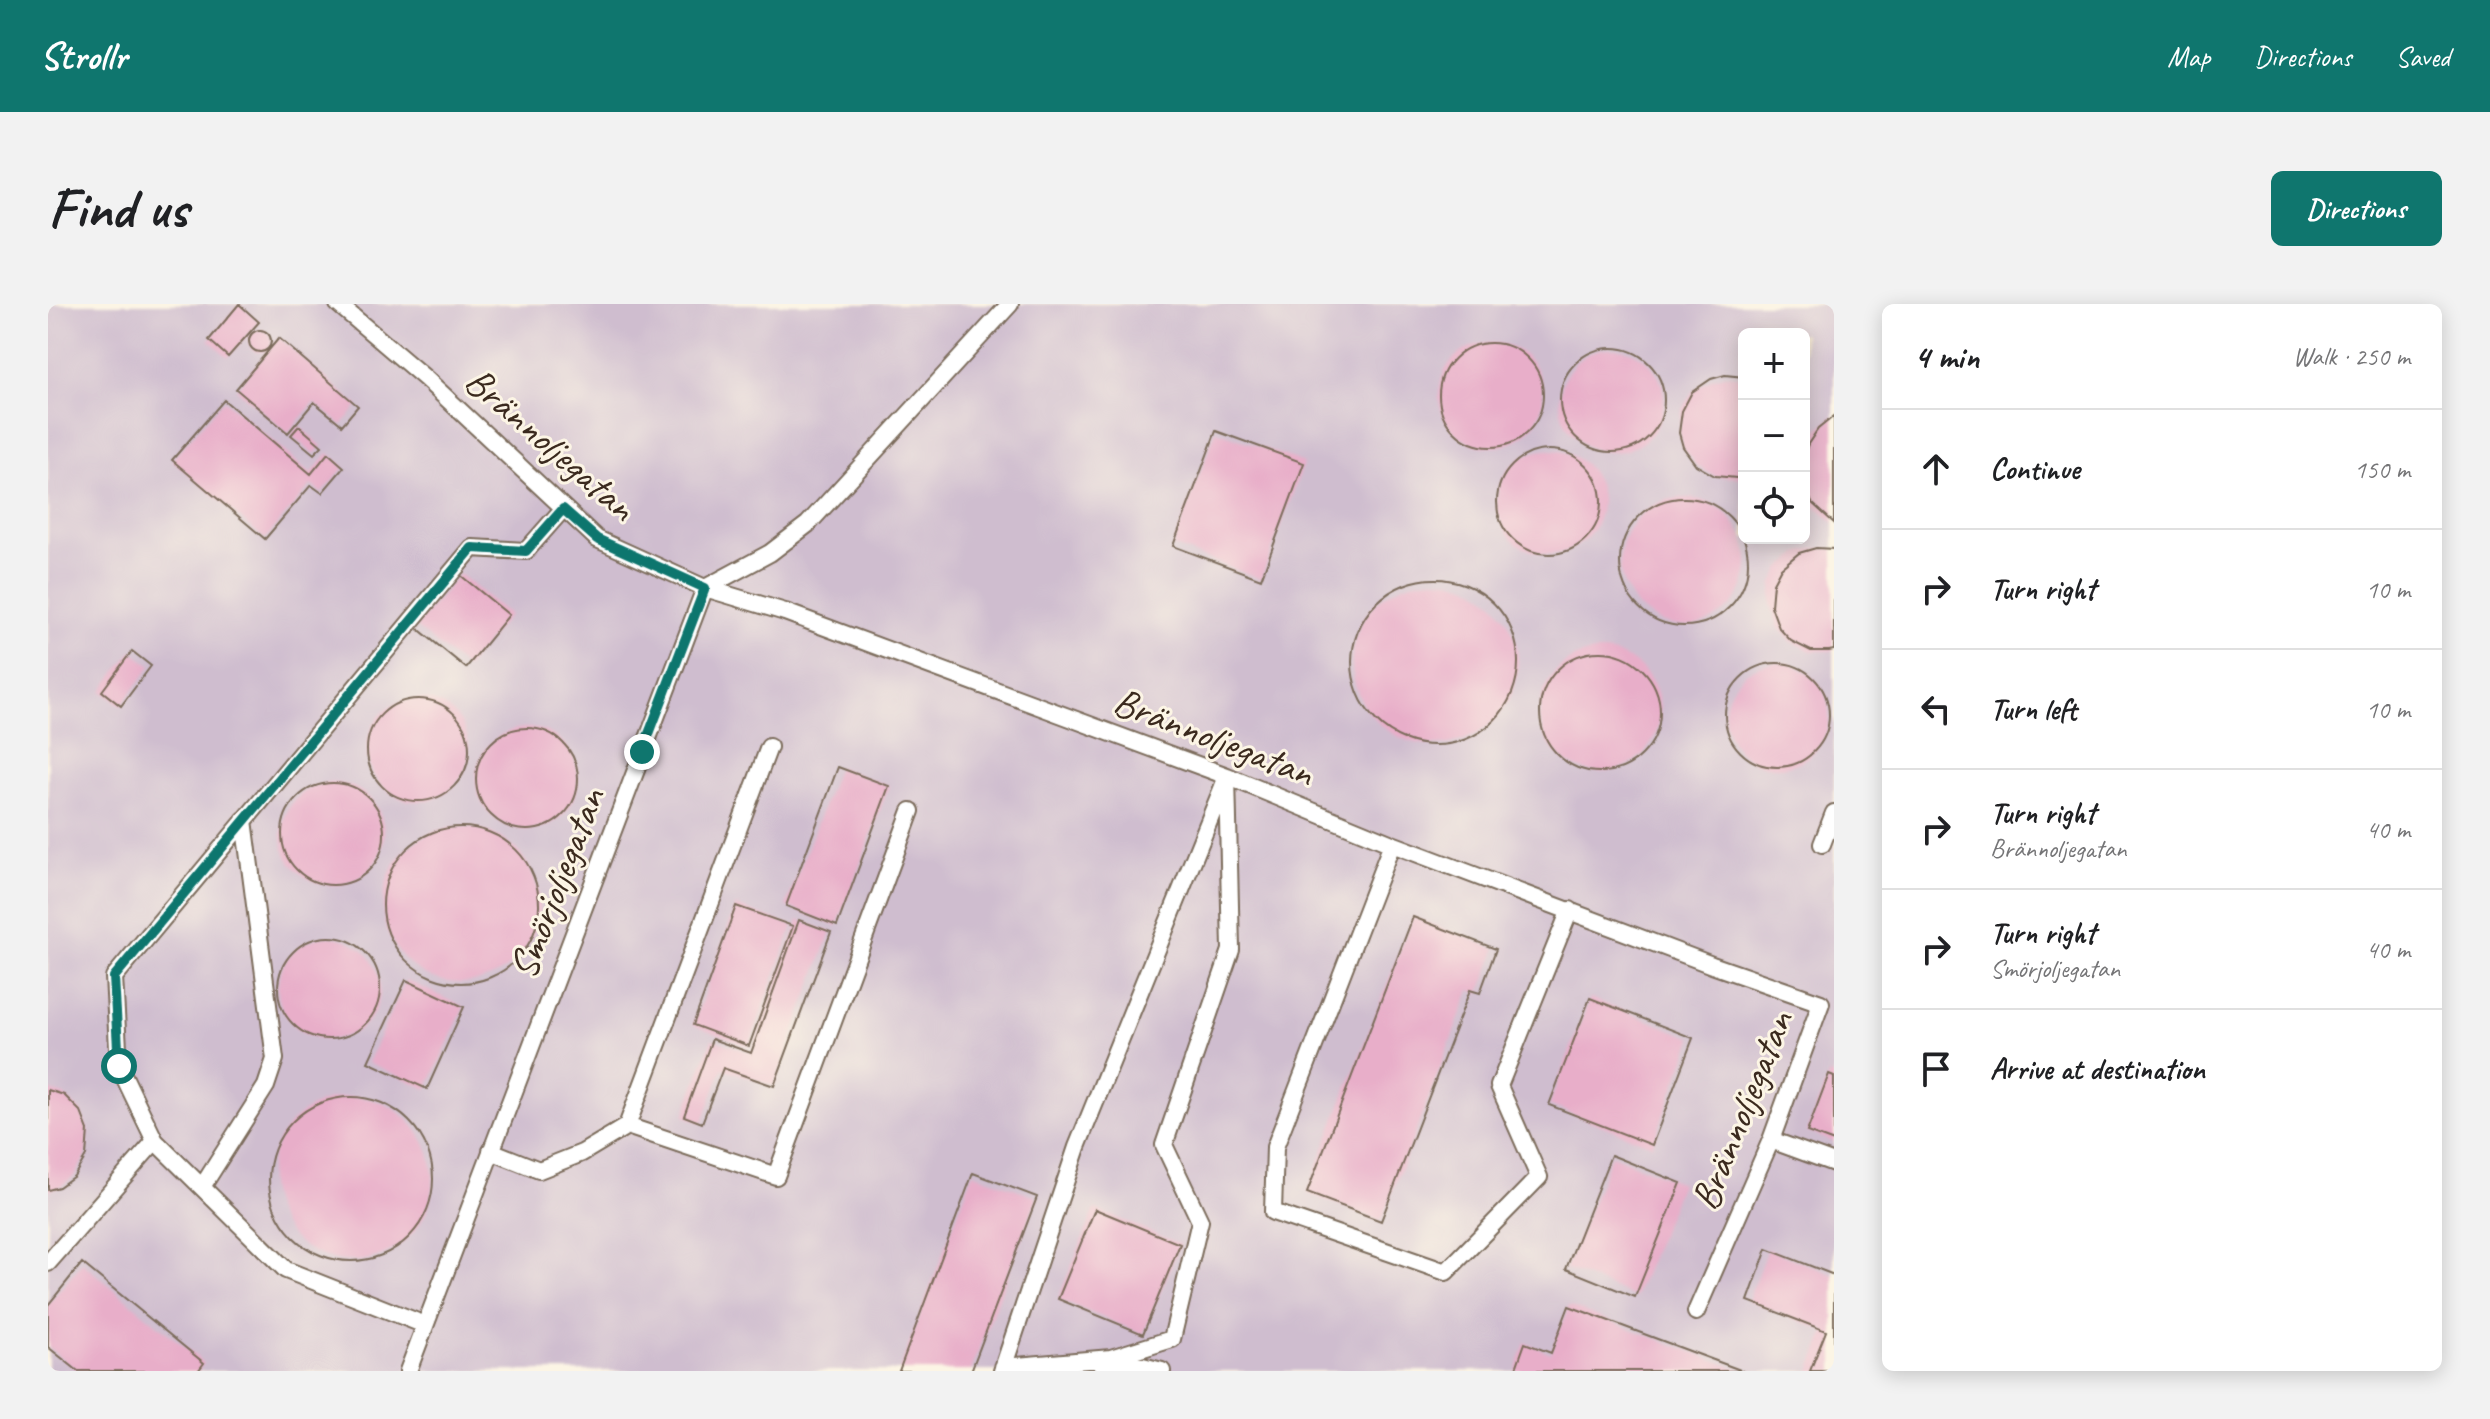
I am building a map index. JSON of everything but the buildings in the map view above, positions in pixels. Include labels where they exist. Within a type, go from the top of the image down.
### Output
[{"type":"lane","name":"Brännoljegatan","points":[[338,304],[426,379],[597,539],[705,588],[785,612],[1227,776],[1392,844],[1748,979],[1827,1005],[1696,1312]]},
{"type":"lane","points":[[705,588],[770,553],[808,524],[1010,304]]},
{"type":"lane","points":[[425,1325],[286,1270],[155,1141],[119,1066],[114,977],[472,548],[526,551],[563,509]]},
{"type":"lane","name":"Smörjoljegatan","points":[[408,1371],[705,588]]},
{"type":"lane","points":[[491,1151],[539,1170],[582,1153],[627,1126],[769,747]]},
{"type":"lane","points":[[1107,1364],[1172,1339],[1200,1221],[1164,1145],[1231,950],[1227,776]]},
{"type":"lane","points":[[1162,1371],[1107,1364],[1003,1369],[1077,1147],[1227,776]]},
{"type":"lane","points":[[627,1126],[776,1176],[911,811]]},
{"type":"lane","points":[[1822,844],[1834,813]]},
{"type":"lane","points":[[202,1187],[266,1086],[275,1059],[244,820]]},
{"type":"lane","points":[[1392,844],[1275,1147],[1273,1212],[1446,1272],[1539,1177],[1499,1086],[1570,910]]},
{"type":"lane","points":[[1771,1140],[1834,1163]]},
{"type":"lane","points":[[48,1263],[155,1141]]},
{"type":"shaded area","points":[[48,304],[1834,304],[1834,1371],[48,1371]]},
{"type":"route","points":[[119,1066],[114,977],[472,548],[526,551],[563,509],[597,539],[705,588],[642,752]]}]
